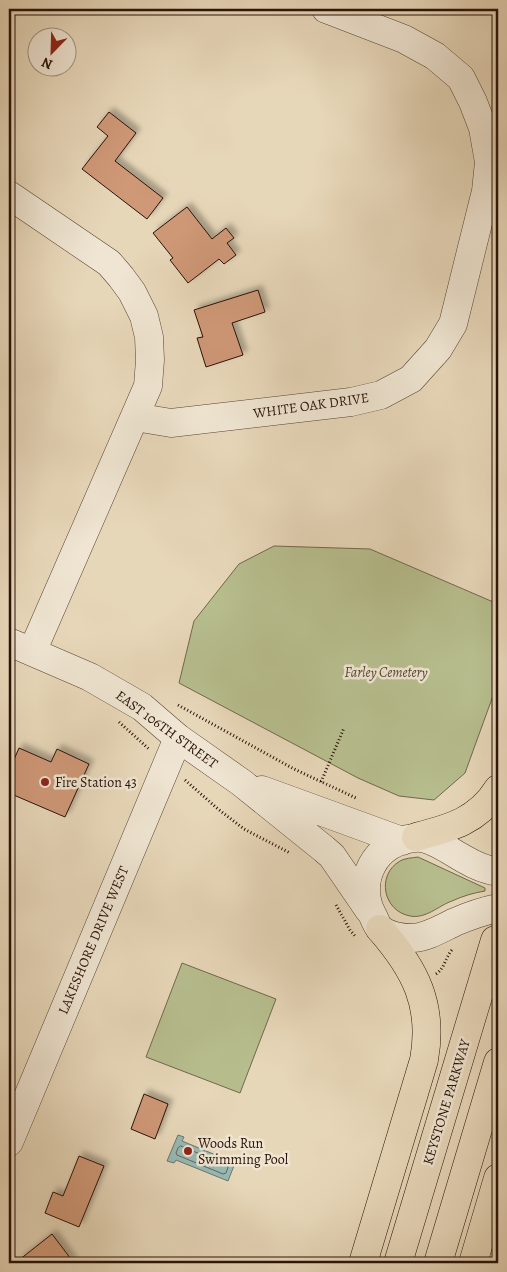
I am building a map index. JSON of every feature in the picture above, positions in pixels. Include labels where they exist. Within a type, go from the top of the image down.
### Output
[{"type":"highway","points":[[409,839],[453,826],[471,817],[481,811],[498,789]]},
{"type":"highway","points":[[363,1263],[424,1060],[427,1031],[423,999],[417,982],[398,950],[370,926]]},
{"type":"highway","name":"KEYSTONE PARKWAY","points":[[398,1263],[495,940]]},
{"type":"highway","points":[[438,1263],[498,1062]]},
{"type":"highway","points":[[473,1263],[498,1178]]},
{"type":"street","name":"WHITE OAK DRIVE","points":[[135,417],[171,422],[351,402],[381,395],[411,379],[438,348],[452,324],[486,191],[489,162],[483,128],[473,102],[461,78],[435,56],[404,39],[326,9]]},
{"type":"street","points":[[9,195],[109,263],[132,292],[144,316],[149,336],[150,360],[148,386],[135,417],[21,647]]},
{"type":"street","name":"EAST 106TH STREET","points":[[21,647],[90,677],[118,692],[142,708],[216,766],[242,783],[332,856],[370,926]]},
{"type":"street","name":"LAKESHORE DRIVE WEST","points":[[9,1142],[178,738]]},
{"type":"street","name":"EAST 106TH STREET","points":[[242,783],[409,839],[445,847],[466,860],[498,872]]},
{"type":"street","points":[[409,839],[387,848],[380,854],[368,873],[365,894],[370,926],[395,936],[415,938],[426,936],[482,912],[498,908]]},
{"type":"path","points":[[172,702],[294,769],[358,799]]},
{"type":"path","points":[[115,719],[166,765],[244,829],[294,855]]},
{"type":"path","points":[[321,782],[344,728]]},
{"type":"path","points":[[492,828],[498,836]]},
{"type":"path","points":[[334,901],[350,930],[370,926]]},
{"type":"path","points":[[431,976],[440,971],[447,955],[458,946]]},
{"type":"green space","name":"Farley Cemetery","points":[[274,546],[370,549],[498,604],[498,682],[465,773],[434,800],[399,796],[358,778],[179,683],[194,621],[239,564]]},
{"type":"green space","points":[[418,857],[485,888],[485,891],[447,903],[421,916],[410,916],[401,913],[389,900],[385,883],[392,867],[400,861]]},
{"type":"green space","points":[[182,963],[276,999],[240,1093],[146,1057]]},
{"type":"water","name":"Woods Run Swimming Pool","points":[[178,1135],[184,1137],[182,1141],[235,1163],[228,1181],[176,1160],[174,1163],[167,1161]]},
{"type":"building","points":[[109,112],[136,133],[115,161],[163,198],[147,219],[82,169],[108,136],[97,127]]},
{"type":"building","points":[[187,207],[212,239],[226,228],[234,238],[227,243],[236,255],[224,264],[219,259],[188,283],[170,260],[173,258],[153,233]]},
{"type":"building","points":[[258,290],[265,312],[232,323],[243,355],[206,367],[197,338],[203,337],[194,310]]},
{"type":"building","name":"Fire Station 43","points":[[19,748],[51,762],[57,749],[89,764],[65,817],[9,793],[9,771]]},
{"type":"building","points":[[144,1094],[168,1104],[155,1139],[131,1129]]},
{"type":"building","points":[[79,1156],[104,1166],[79,1227],[45,1213],[53,1192],[63,1196]]},
{"type":"building","points":[[52,1234],[74,1263],[21,1263],[19,1260]]},
{"type":"place","name":"Fire Station 43","points":[[45,782]]},
{"type":"place","name":"Woods Run Swimming Pool","points":[[188,1151]]}]
